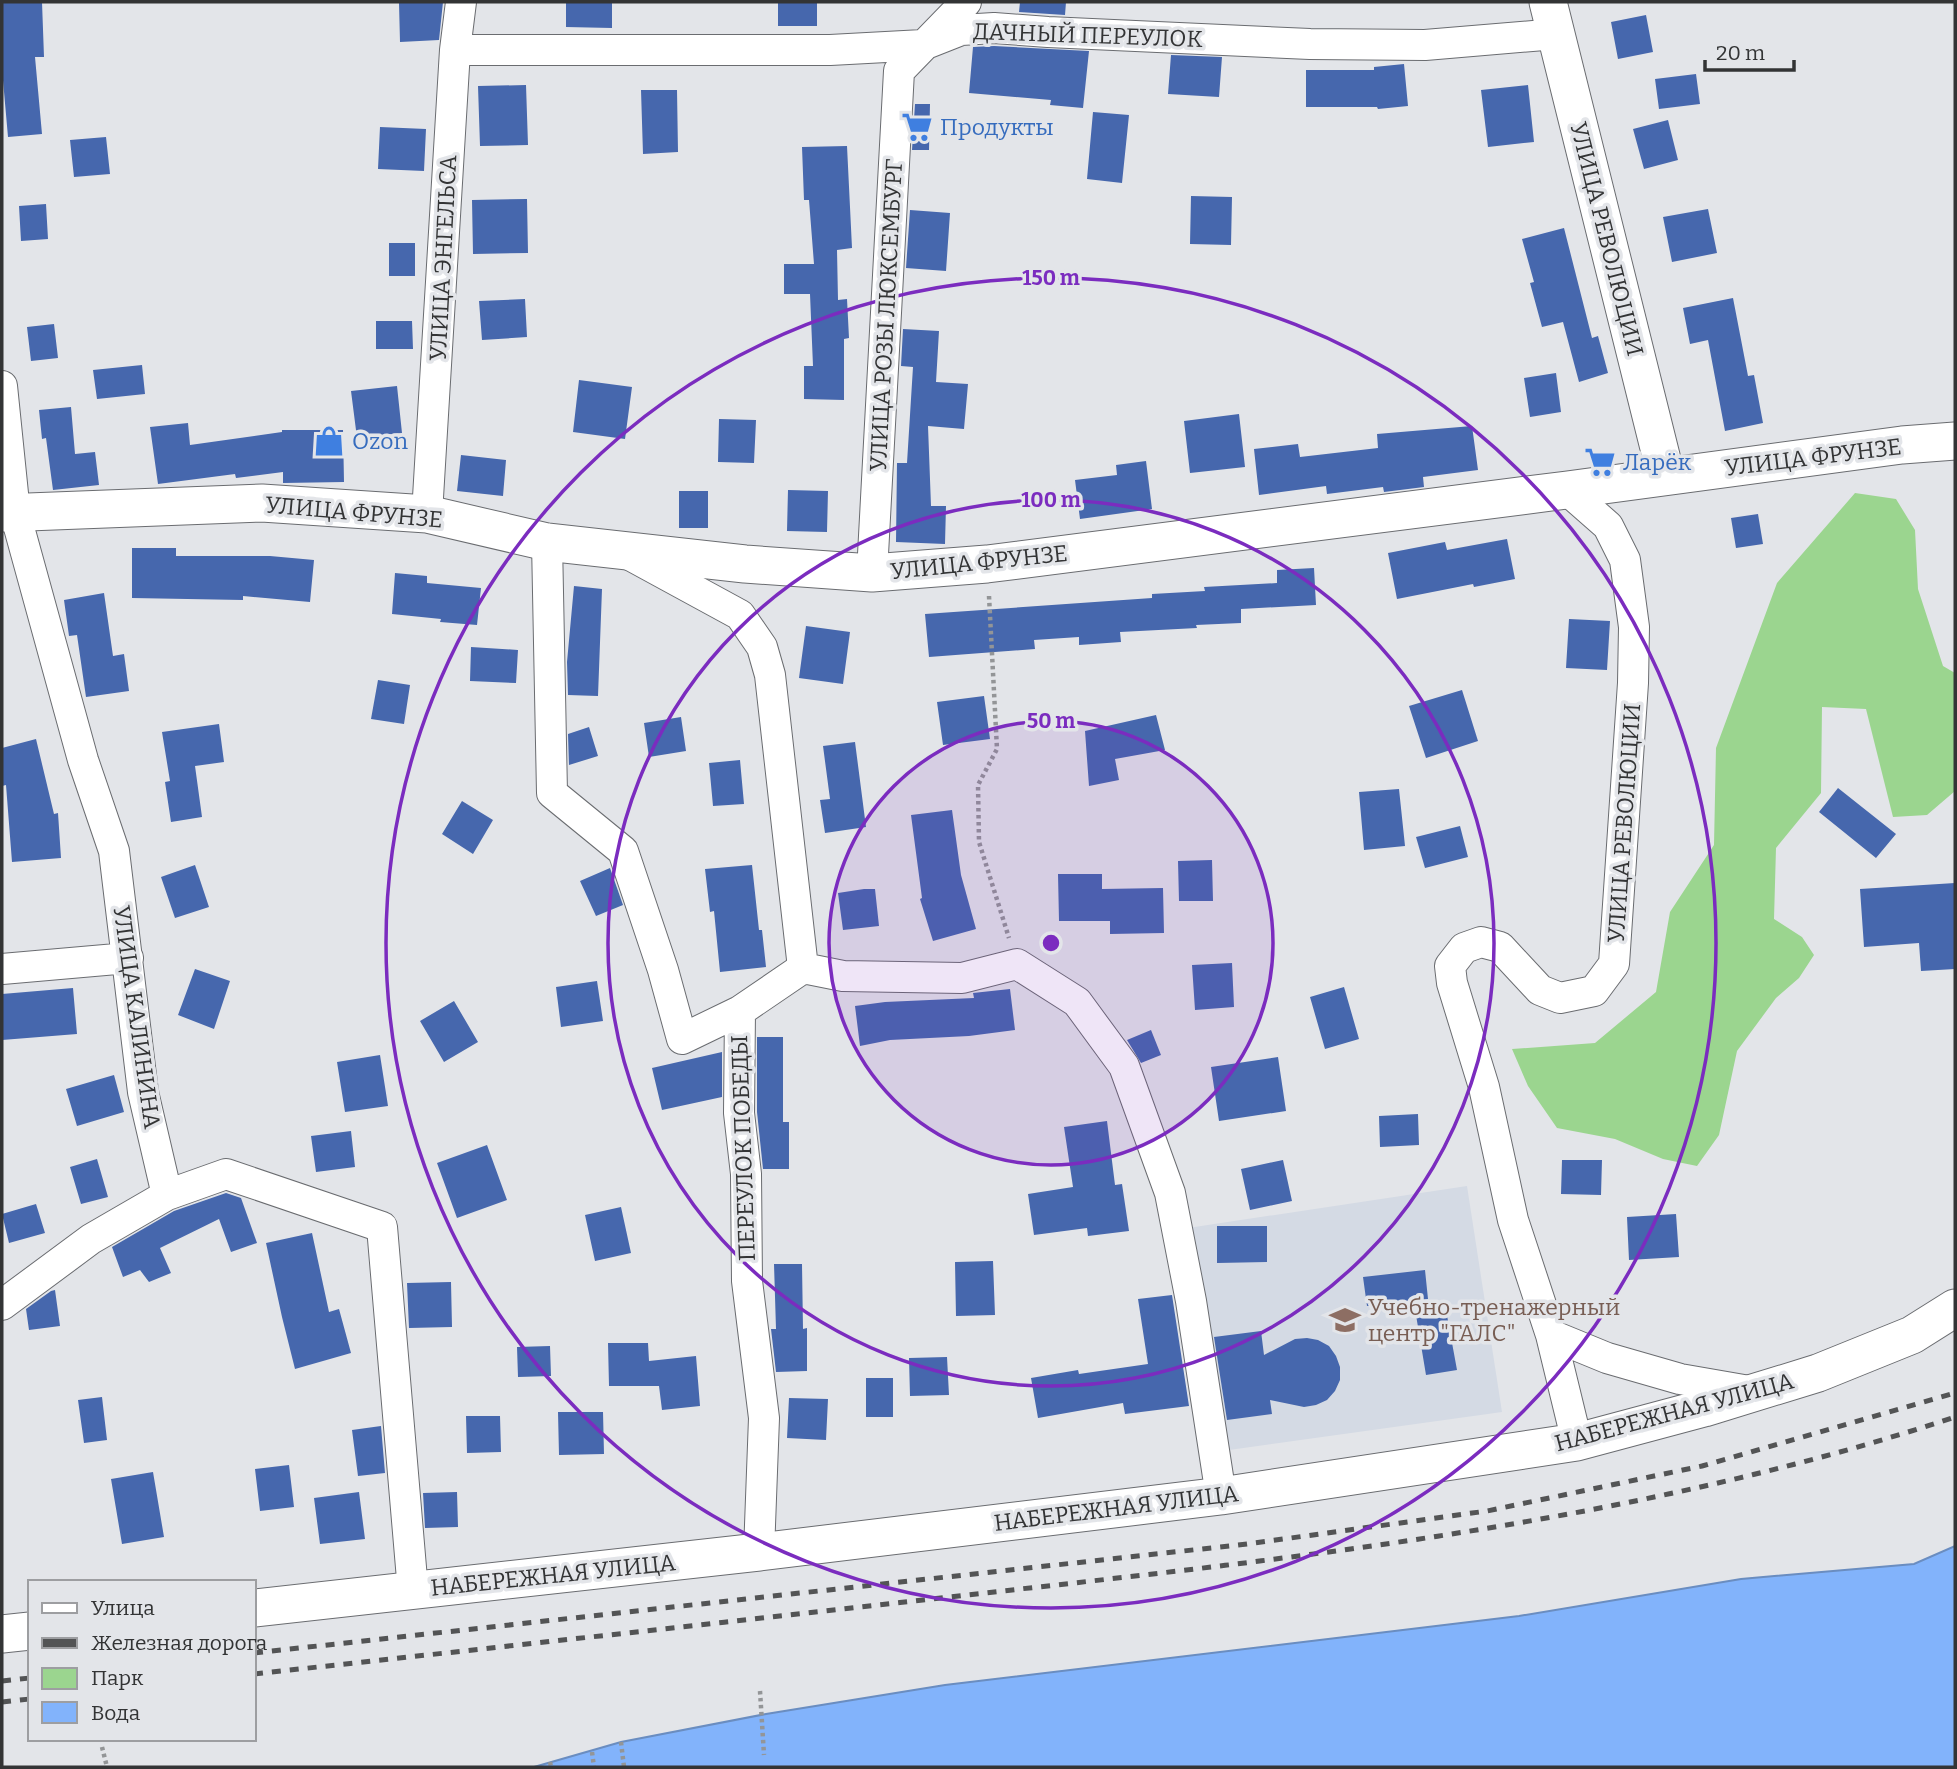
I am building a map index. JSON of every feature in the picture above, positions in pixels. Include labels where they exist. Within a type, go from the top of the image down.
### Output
[{"type":"street","name":"УЛИЦА ЭНГЕЛЬСА","points":[[427,514],[455,50],[461,2]]},
{"type":"street","name":"УЛИЦА РОЗЫ ЛЮКСЕМБУРГ","points":[[872,573],[899,71],[966,2]]},
{"type":"street","name":"ДАЧНЫЙ ПЕРЕУЛОК","points":[[455,50],[830,50],[923,45],[961,30],[994,28],[1310,44],[1425,45],[1552,18]]},
{"type":"street","name":"УЛИЦА РЕВОЛЮЦИИ","points":[[1552,18],[1666,476]]},
{"type":"street","name":"УЛИЦА КАЛИНИНА","points":[[2,386],[8,513],[83,760],[114,851],[143,1092],[167,1195]]},
{"type":"street","name":"УЛИЦА ФРУНЗЕ","points":[[8,513],[262,503],[427,514],[547,542],[745,564],[872,573],[987,564],[1902,445],[1955,442]]},
{"type":"street","name":"УЛИЦА РЕВОЛЮЦИИ","points":[[1567,490],[1608,526],[1625,560],[1634,627],[1633,683],[1614,964],[1594,991],[1560,998],[1540,990],[1500,947],[1481,942],[1464,948],[1450,966],[1451,983],[1484,1087],[1513,1220],[1551,1335],[1577,1442]]},
{"type":"street","name":"ПЕРЕУЛОК ПОБЕДЫ","points":[[547,542],[552,793],[623,851],[663,970],[682,1039],[740,1011],[739,1113],[746,1174],[747,1281],[764,1418],[759,1552]]},
{"type":"street","points":[[622,551],[740,615],[762,647],[771,675],[803,968]]},
{"type":"street","points":[[2,969],[128,958]]},
{"type":"street","points":[[740,1011],[803,968],[843,976],[962,978],[1017,964],[1077,1002],[1124,1066],[1170,1193],[1191,1300],[1220,1496]]},
{"type":"street","points":[[2,1305],[91,1239],[167,1195],[226,1174],[382,1227],[413,1591]]},
{"type":"street","name":"НАБЕРЕЖНАЯ УЛИЦА","points":[[256,1608],[759,1552],[1220,1496],[1577,1442],[1818,1373],[1912,1335],[1955,1308]]},
{"type":"street","points":[[1551,1335],[1607,1358],[1680,1379],[1755,1392]]},
{"type":"street","points":[[2,1634],[28,1631]]},
{"type":"path","points":[[987,564],[997,749],[978,785],[979,842],[1017,964]]},
{"type":"path","points":[[760,1691],[764,1755]]},
{"type":"path","points":[[621,1742],[624,1767]]},
{"type":"path","points":[[102,1747],[107,1767]]},
{"type":"path","points":[[592,1752],[594,1767]]},
{"type":"shaded area","name":"Учебно-тренажерный центр \"ГАЛС\"","points":[[1467,1186],[1502,1412],[1222,1451],[1188,1228]]},
{"type":"green space","points":[[1855,493],[1896,499],[1915,530],[1918,589],[1943,666],[1955,673],[1955,791],[1927,815],[1893,817],[1866,709],[1822,707],[1821,793],[1776,848],[1774,919],[1802,937],[1814,955],[1799,978],[1776,998],[1737,1051],[1719,1135],[1697,1166],[1663,1159],[1615,1139],[1557,1128],[1528,1086],[1512,1049],[1595,1043],[1656,992],[1670,912],[1714,845],[1716,748],[1777,583]]},
{"type":"water","points":[[1955,1546],[1955,1767],[534,1767],[621,1742],[766,1714],[945,1685],[1519,1616],[1741,1579],[1914,1564]]},
{"type":"building","points":[[2,2],[42,2],[44,57],[35,57],[42,134],[8,137],[2,69]]},
{"type":"building","points":[[443,2],[439,40],[400,42],[399,3]]},
{"type":"building","points":[[566,2],[612,2],[612,28],[566,27]]},
{"type":"building","points":[[778,2],[817,2],[817,26],[778,26]]},
{"type":"building","points":[[1020,2],[1066,2],[1065,15],[1019,12]]},
{"type":"building","points":[[1646,15],[1653,52],[1618,59],[1611,22]]},
{"type":"building","points":[[973,47],[1089,51],[1083,108],[1050,105],[1051,100],[969,93]]},
{"type":"building","points":[[1171,55],[1222,57],[1219,97],[1168,94]]},
{"type":"building","points":[[1404,64],[1408,106],[1378,109],[1306,107],[1306,70],[1374,70],[1374,67]]},
{"type":"building","points":[[1696,74],[1700,104],[1659,109],[1655,79]]},
{"type":"building","points":[[526,85],[528,145],[480,146],[478,86]]},
{"type":"building","points":[[1528,85],[1534,142],[1488,147],[1481,90]]},
{"type":"building","points":[[641,90],[677,90],[678,152],[643,154]]},
{"type":"building","name":"Продукты","points":[[915,104],[930,104],[929,150],[912,150]]},
{"type":"building","points":[[1093,112],[1129,115],[1122,183],[1087,179]]},
{"type":"building","points":[[1668,120],[1678,160],[1644,169],[1633,129]]},
{"type":"building","points":[[380,127],[426,129],[424,171],[378,169]]},
{"type":"building","points":[[106,137],[110,174],[74,177],[70,140]]},
{"type":"building","points":[[847,146],[852,248],[837,250],[838,300],[847,299],[849,338],[844,339],[844,400],[804,399],[804,366],[813,366],[810,294],[784,294],[784,264],[814,264],[809,200],[804,200],[802,147]]},
{"type":"building","points":[[1191,196],[1232,197],[1231,245],[1190,244]]},
{"type":"building","points":[[527,199],[528,253],[473,254],[472,200]]},
{"type":"building","points":[[46,204],[48,239],[21,241],[19,206]]},
{"type":"building","points":[[1708,209],[1717,253],[1672,262],[1663,217]]},
{"type":"building","points":[[910,210],[950,213],[946,271],[906,268]]},
{"type":"building","points":[[1564,228],[1592,338],[1598,336],[1608,373],[1579,382],[1563,322],[1542,327],[1530,283],[1534,282],[1522,239]]},
{"type":"building","points":[[389,243],[415,243],[415,276],[389,276]]},
{"type":"building","points":[[1733,298],[1748,376],[1754,375],[1763,423],[1725,431],[1708,340],[1690,344],[1683,308]]},
{"type":"building","points":[[525,299],[527,337],[482,340],[479,301]]},
{"type":"building","points":[[376,321],[412,321],[413,349],[376,349]]},
{"type":"building","points":[[54,324],[58,358],[31,361],[27,327]]},
{"type":"building","points":[[903,329],[939,331],[936,382],[968,384],[964,429],[928,426],[931,506],[946,506],[945,544],[896,542],[897,463],[907,463],[913,367],[901,366]]},
{"type":"building","points":[[142,365],[145,394],[97,399],[93,370]]},
{"type":"building","points":[[1556,373],[1561,412],[1530,417],[1524,378]]},
{"type":"building","points":[[579,380],[632,387],[625,439],[573,432]]},
{"type":"building","points":[[397,386],[402,433],[357,438],[351,391]]},
{"type":"building","points":[[71,407],[75,454],[95,452],[99,485],[53,490],[39,410]]},
{"type":"building","points":[[1239,414],[1245,467],[1190,473],[1184,421]]},
{"type":"building","points":[[719,419],[756,420],[754,463],[718,462]]},
{"type":"building","points":[[188,423],[190,445],[282,430],[343,430],[344,482],[283,483],[283,472],[236,478],[235,474],[158,484],[150,427]]},
{"type":"building","points":[[1472,426],[1478,470],[1423,477],[1424,487],[1384,492],[1383,487],[1327,494],[1326,486],[1259,495],[1254,449],[1298,444],[1300,457],[1378,448],[1377,434]]},
{"type":"building","points":[[461,455],[506,460],[503,496],[457,491]]},
{"type":"building","points":[[1146,461],[1152,509],[1080,519],[1075,480],[1117,475],[1116,465]]},
{"type":"building","points":[[788,490],[828,491],[827,532],[787,531]]},
{"type":"building","points":[[679,491],[708,491],[708,528],[679,528]]},
{"type":"building","points":[[1758,514],[1763,544],[1736,548],[1731,518]]},
{"type":"building","points":[[1507,539],[1515,579],[1397,599],[1388,553],[1445,542],[1447,550]]},
{"type":"building","points":[[132,548],[176,548],[176,556],[270,556],[314,560],[310,602],[243,596],[243,600],[132,598]]},
{"type":"building","points":[[1314,568],[1316,605],[1241,609],[1241,623],[1120,632],[1121,642],[1079,645],[1079,637],[1034,640],[1035,649],[929,657],[925,614],[1152,598],[1152,594],[1205,591],[1204,587],[1277,583],[1277,570]]},
{"type":"building","points":[[395,573],[427,576],[427,583],[481,588],[477,625],[392,614]]},
{"type":"building","points":[[574,586],[602,589],[598,696],[568,695],[567,662]]},
{"type":"building","points":[[104,593],[113,656],[124,654],[129,691],[86,697],[77,635],[69,636],[64,600]]},
{"type":"building","points":[[1569,619],[1610,621],[1607,670],[1566,668]]},
{"type":"building","points":[[806,626],[850,632],[843,684],[799,678]]},
{"type":"building","points":[[471,647],[518,650],[516,683],[470,681]]},
{"type":"building","points":[[378,680],[410,685],[404,724],[371,719]]},
{"type":"building","points":[[1462,690],[1478,741],[1426,758],[1409,706]]},
{"type":"building","points":[[984,696],[990,739],[943,745],[937,702]]},
{"type":"building","points":[[1156,715],[1165,750],[1115,759],[1119,780],[1089,786],[1085,731]]},
{"type":"building","points":[[681,717],[686,751],[649,757],[644,723]]},
{"type":"building","points":[[219,724],[224,762],[195,766],[202,817],[171,822],[165,782],[170,781],[162,732]]},
{"type":"building","points":[[589,727],[598,756],[569,765],[568,734]]},
{"type":"building","points":[[36,739],[54,814],[58,813],[61,858],[12,862],[6,785],[2,786],[2,748]]},
{"type":"building","points":[[855,742],[866,827],[825,833],[820,800],[830,799],[823,746]]},
{"type":"building","points":[[740,760],[744,804],[713,806],[709,763]]},
{"type":"building","points":[[1838,788],[1896,834],[1876,858],[1819,812]]},
{"type":"building","points":[[1399,789],[1405,846],[1364,850],[1359,792]]},
{"type":"building","points":[[462,801],[493,820],[473,854],[442,834]]},
{"type":"building","points":[[952,810],[961,875],[976,929],[933,941],[920,899],[911,815]]},
{"type":"building","points":[[1460,826],[1468,857],[1425,868],[1416,837]]},
{"type":"building","points":[[1212,860],[1213,901],[1179,901],[1178,861]]},
{"type":"building","points":[[195,865],[209,907],[175,918],[161,877]]},
{"type":"building","points":[[752,865],[766,967],[720,972],[714,911],[710,912],[705,869]]},
{"type":"building","points":[[610,868],[623,905],[596,916],[580,881]]},
{"type":"building","points":[[1058,874],[1102,874],[1102,889],[1163,888],[1164,933],[1110,934],[1110,921],[1059,921]]},
{"type":"building","points":[[1955,883],[1955,969],[1921,971],[1919,943],[1864,947],[1860,889]]},
{"type":"building","points":[[875,889],[879,926],[843,930],[838,893]]},
{"type":"building","points":[[1232,963],[1234,1007],[1195,1010],[1192,965]]},
{"type":"building","points":[[195,969],[230,981],[214,1029],[178,1015]]},
{"type":"building","points":[[597,981],[603,1021],[561,1027],[556,987]]},
{"type":"building","points":[[1344,987],[1359,1039],[1325,1049],[1310,997]]},
{"type":"building","points":[[73,988],[77,1034],[2,1040],[2,994]]},
{"type":"building","points":[[1010,989],[1015,1030],[969,1036],[890,1040],[860,1046],[855,1006],[974,998],[973,993]]},
{"type":"building","points":[[454,1001],[478,1042],[444,1062],[420,1021]]},
{"type":"building","points":[[1151,1030],[1161,1055],[1141,1063],[1127,1040]]},
{"type":"building","points":[[757,1037],[783,1037],[783,1122],[789,1122],[789,1169],[763,1169],[757,1112]]},
{"type":"building","points":[[722,1052],[722,1097],[662,1110],[652,1068]]},
{"type":"building","points":[[380,1055],[388,1106],[345,1112],[337,1062]]},
{"type":"building","points":[[1278,1057],[1286,1111],[1219,1121],[1211,1067]]},
{"type":"building","points":[[114,1075],[124,1112],[77,1126],[66,1089]]},
{"type":"building","points":[[1418,1114],[1419,1145],[1380,1147],[1379,1116]]},
{"type":"building","points":[[1107,1121],[1115,1185],[1122,1184],[1129,1231],[1088,1236],[1087,1228],[1034,1235],[1028,1194],[1073,1187],[1064,1127]]},
{"type":"building","points":[[351,1131],[355,1167],[316,1172],[311,1136]]},
{"type":"building","points":[[487,1145],[507,1200],[457,1218],[437,1163]]},
{"type":"building","points":[[97,1159],[108,1197],[81,1204],[70,1167]]},
{"type":"building","points":[[1283,1160],[1292,1201],[1250,1210],[1241,1169]]},
{"type":"building","points":[[1562,1160],[1602,1160],[1601,1195],[1561,1194]]},
{"type":"building","points":[[226,1193],[241,1198],[257,1243],[231,1252],[219,1219],[160,1248],[171,1273],[149,1282],[140,1270],[123,1277],[112,1247],[174,1211]]},
{"type":"building","points":[[36,1204],[45,1233],[9,1243],[2,1214]]},
{"type":"building","points":[[621,1207],[631,1253],[595,1261],[585,1215]]},
{"type":"building","points":[[1676,1214],[1679,1257],[1629,1260],[1627,1217]]},
{"type":"building","points":[[1217,1226],[1267,1226],[1267,1262],[1217,1263]]},
{"type":"building","points":[[312,1233],[329,1312],[339,1309],[351,1353],[295,1369],[266,1243]]},
{"type":"building","points":[[993,1261],[995,1315],[956,1316],[955,1262]]},
{"type":"building","points":[[774,1264],[802,1264],[807,1371],[776,1372],[771,1329],[776,1329]]},
{"type":"building","points":[[1425,1270],[1428,1299],[1367,1306],[1363,1277]]},
{"type":"building","points":[[451,1282],[452,1327],[409,1328],[407,1283]]},
{"type":"building","points":[[55,1290],[60,1326],[29,1330],[26,1309]]},
{"type":"building","points":[[1172,1295],[1189,1406],[1125,1414],[1123,1403],[1038,1418],[1031,1378],[1078,1370],[1079,1374],[1148,1364],[1138,1299]]},
{"type":"building","points":[[1446,1310],[1457,1370],[1426,1375],[1416,1315]]},
{"type":"building","points":[[1261,1331],[1264,1355],[1295,1339],[1318,1340],[1329,1346],[1340,1367],[1340,1380],[1327,1400],[1304,1407],[1270,1400],[1272,1414],[1227,1420],[1214,1337]]},
{"type":"building","points":[[608,1343],[648,1343],[649,1361],[696,1356],[700,1406],[662,1410],[659,1386],[609,1386]]},
{"type":"building","points":[[550,1346],[551,1376],[518,1377],[517,1347]]},
{"type":"building","points":[[947,1357],[949,1395],[910,1396],[909,1358]]},
{"type":"building","points":[[866,1378],[893,1378],[893,1417],[866,1417]]},
{"type":"building","points":[[102,1397],[107,1440],[84,1443],[78,1400]]},
{"type":"building","points":[[789,1398],[828,1399],[826,1440],[787,1438]]},
{"type":"building","points":[[558,1412],[603,1412],[604,1454],[559,1455]]},
{"type":"building","points":[[466,1416],[500,1416],[501,1452],[467,1453]]},
{"type":"building","points":[[381,1426],[385,1473],[358,1476],[352,1430]]},
{"type":"building","points":[[289,1465],[294,1507],[260,1511],[255,1469]]},
{"type":"building","points":[[153,1472],[164,1537],[122,1544],[111,1479]]},
{"type":"building","points":[[359,1492],[365,1539],[320,1544],[314,1498]]},
{"type":"building","points":[[457,1492],[458,1527],[425,1528],[423,1493]]},
{"type":"railway","points":[[256,1653],[1247,1544],[1487,1511],[1702,1466],[1955,1393]]},
{"type":"railway","points":[[256,1674],[1138,1576],[1375,1546],[1610,1506],[1726,1481],[1841,1452],[1955,1417]]},
{"type":"railway","points":[[2,1681],[28,1678]]},
{"type":"railway","points":[[2,1702],[28,1699]]},
{"type":"place","name":"Продукты","points":[[917,127]]},
{"type":"place","name":"Ozon","points":[[329,441]]},
{"type":"place","name":"Ларёк","points":[[1600,462]]},
{"type":"place","name":"Учебно-тренажерный центр \"ГАЛС\"","points":[[1345,1320]]}]
